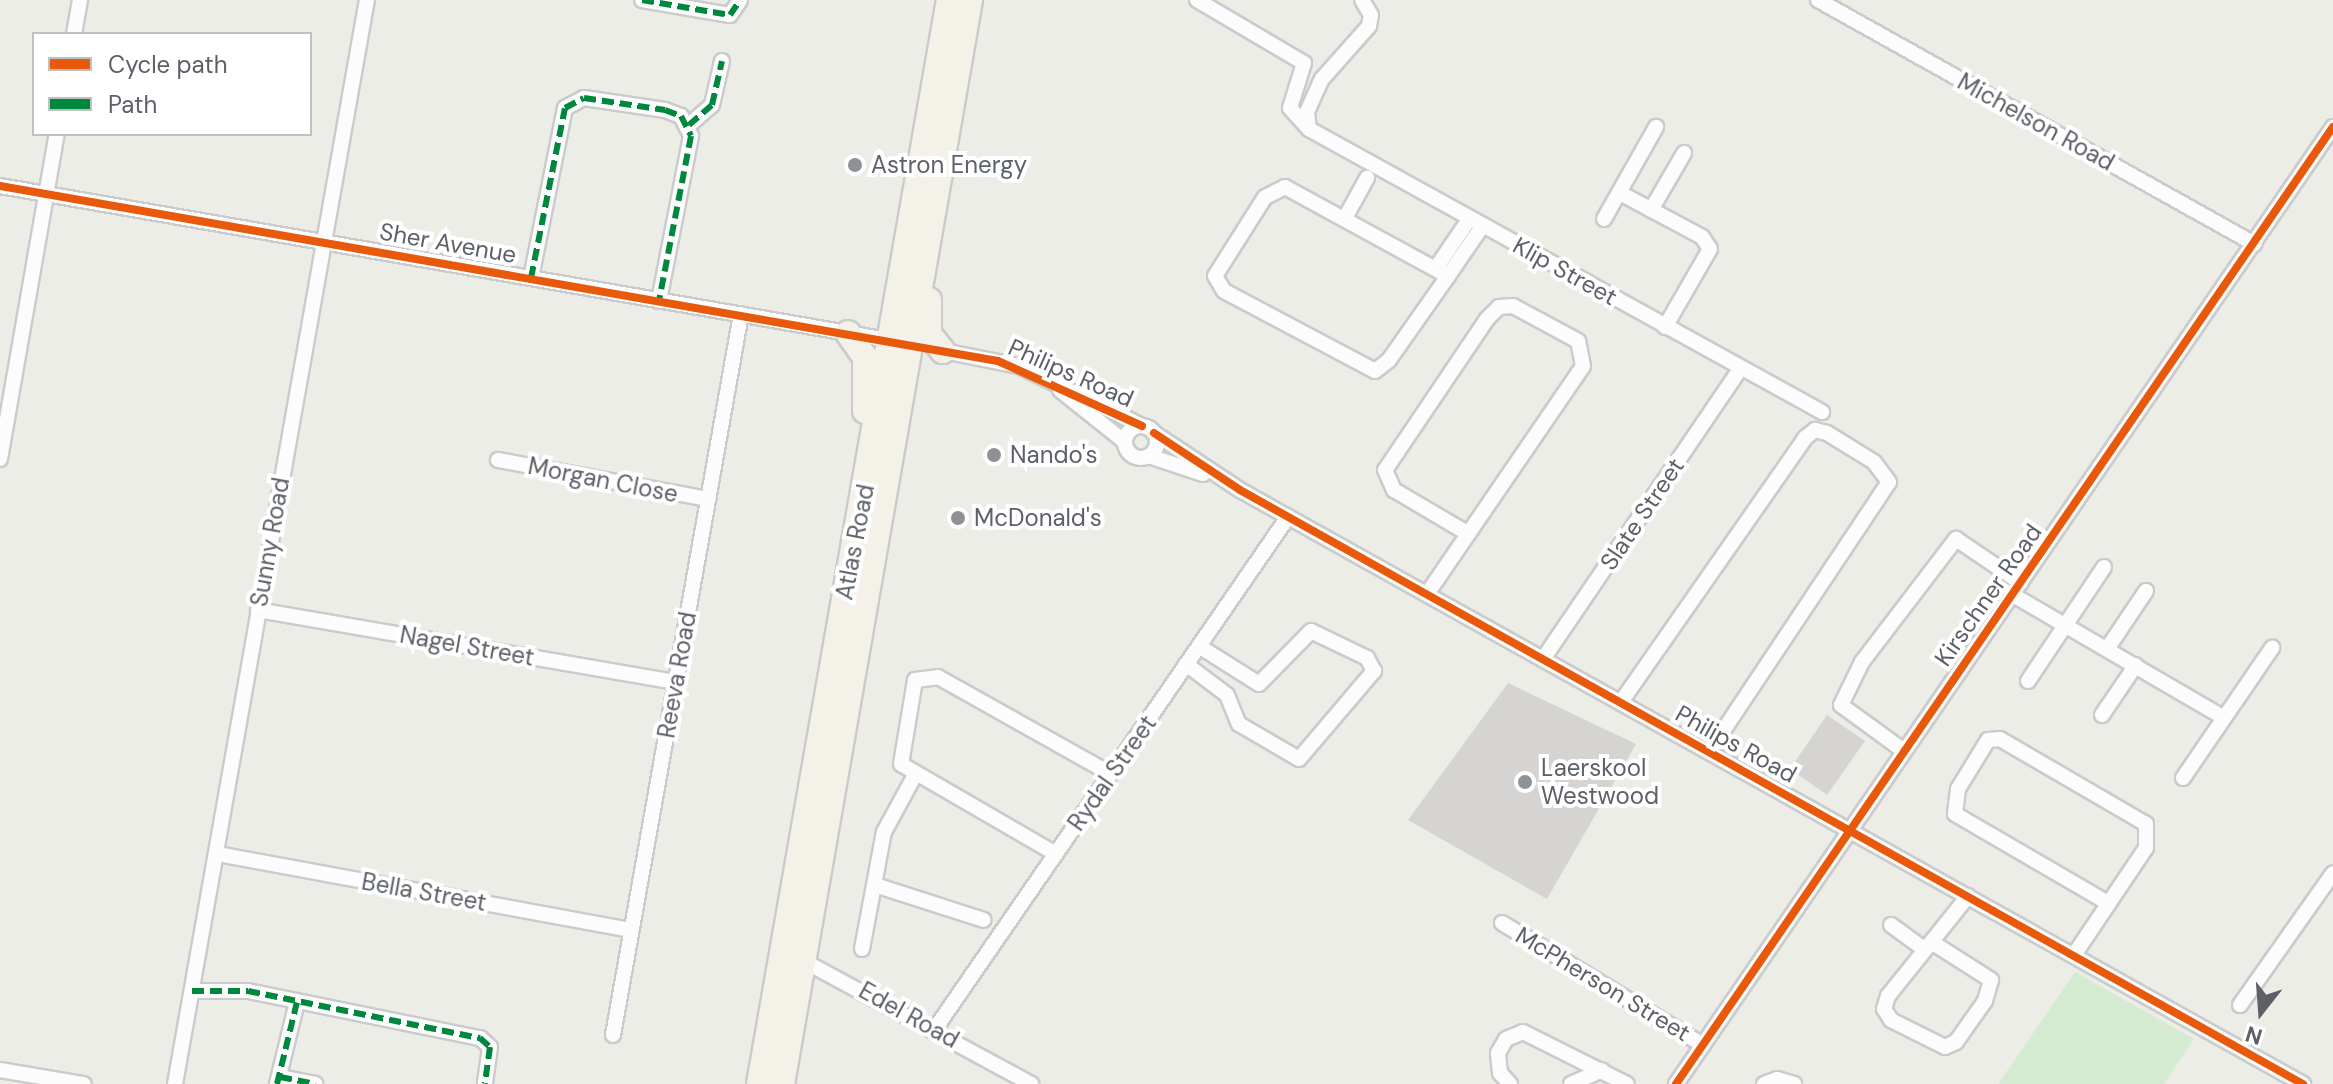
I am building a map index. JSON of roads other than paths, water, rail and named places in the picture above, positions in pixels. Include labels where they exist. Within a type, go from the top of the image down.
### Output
[{"type":"main road","name":"Atlas Road","points":[[759,1084],[793,957],[900,342],[949,0]]},
{"type":"main road","name":"Atlas Road","points":[[782,1084],[793,957],[866,485],[900,342],[929,242],[970,0]]},
{"type":"main road","points":[[929,242],[927,326],[943,351]]},
{"type":"main road","points":[[848,333],[865,357],[866,485]]},
{"type":"street","points":[[74,32],[80,0]]},
{"type":"street","name":"Sunny Road","points":[[175,1084],[367,0]]},
{"type":"street","points":[[642,0],[730,15],[740,0]]},
{"type":"street","points":[[1197,0],[1304,63],[1290,108],[1309,129]]},
{"type":"street","points":[[1309,129],[1307,112],[1322,79],[1369,26],[1371,15],[1362,0]]},
{"type":"street","name":"Michelson Road","points":[[1818,0],[2254,244]]},
{"type":"street","points":[[659,301],[689,125],[712,105],[722,61]]},
{"type":"street","points":[[531,278],[567,105],[584,98],[665,110],[689,125]]},
{"type":"street","points":[[1604,219],[1656,127]]},
{"type":"street","name":"Kirschner Road","points":[[1676,1084],[2333,127]]},
{"type":"street","name":"Klip Street","points":[[1309,129],[1822,412]]},
{"type":"street","points":[[0,459],[57,136]]},
{"type":"street","points":[[1651,210],[1684,153]]},
{"type":"street","points":[[1345,218],[1367,178]]},
{"type":"street","name":"Sher Avenue","points":[[0,186],[900,342]]},
{"type":"street","points":[[1442,272],[1289,188],[1274,189],[1244,226],[1216,280],[1224,291],[1370,371],[1389,360],[1476,222]]},
{"type":"street","points":[[1620,193],[1702,237],[1710,249],[1665,327]]},
{"type":"street","points":[[1427,594],[1585,359],[1578,341],[1513,306],[1487,319],[1385,470],[1394,490],[1467,533]]},
{"type":"street","name":"Reeva Road","points":[[613,1035],[741,314]]},
{"type":"street","name":"Philips Road","points":[[900,342],[1019,366],[1148,429],[1240,490],[2303,1084]]},
{"type":"street","name":"Slate Street","points":[[1543,659],[1740,369]]},
{"type":"street","name":"Philips Road","points":[[1055,384],[1125,442]]},
{"type":"street","points":[[1131,429],[1148,429],[1156,447],[1149,456],[1134,457],[1125,442],[1131,429]]},
{"type":"street","points":[[1621,702],[1805,438],[1815,430],[1827,433],[1885,471],[1887,488],[1709,752]]},
{"type":"street","name":"Philips Road","points":[[1149,456],[1240,490]]},
{"type":"street","name":"Morgan Close","points":[[498,460],[708,499]]},
{"type":"street","name":"Rydal Street","points":[[935,1029],[1288,517]]},
{"type":"street","points":[[1904,751],[1841,705],[1862,662],[1956,539],[2064,624],[2224,718]]},
{"type":"street","points":[[2028,681],[2104,567]]},
{"type":"street","points":[[2107,649],[2146,591]]},
{"type":"street","name":"Nagel Street","points":[[258,610],[675,682]]},
{"type":"street","points":[[1186,664],[1227,695],[1239,724],[1299,759],[1374,671],[1367,658],[1311,631],[1259,684],[1199,646]]},
{"type":"street","points":[[2183,778],[2272,648]]},
{"type":"street","points":[[2102,715],[2136,665]]},
{"type":"street","points":[[1056,854],[915,775],[900,758],[908,692],[915,680],[929,673],[1111,774]]},
{"type":"street","points":[[2074,955],[2146,848],[2146,824],[2000,739],[1988,740],[1958,789],[1955,814],[2108,903]]},
{"type":"street","points":[[862,949],[884,832],[915,775]]},
{"type":"street","name":"Bella Street","points":[[217,854],[631,930]]},
{"type":"street","points":[[2240,1005],[2331,879]]},
{"type":"street","points":[[875,885],[984,920]]},
{"type":"street","points":[[1891,925],[1929,946],[1991,980],[1985,1001],[1951,1046],[1939,1045],[1886,1016],[1888,996],[1929,946],[1968,896]]},
{"type":"street","name":"McPherson Street","points":[[1502,923],[1703,1045]]},
{"type":"street","name":"Edel Road","points":[[793,957],[935,1029],[1031,1084]]},
{"type":"street","points":[[192,991],[248,991],[480,1038],[490,1047],[485,1084]]},
{"type":"street","points":[[297,1002],[279,1080],[315,1084]]},
{"type":"street","points":[[1510,1084],[1497,1063],[1513,1033],[1534,1033],[1627,1084]]},
{"type":"street","points":[[0,1070],[84,1084]]},
{"type":"street","points":[[1571,1084],[1602,1070]]},
{"type":"street","points":[[1764,1084],[1794,1084]]},
{"type":"place","name":"Astron Energy","points":[[855,165]]},
{"type":"place","name":"Nando's","points":[[994,455]]},
{"type":"place","name":"McDonald's","points":[[958,518]]},
{"type":"place","name":"Laerskool Westwood","points":[[1525,782]]}]
